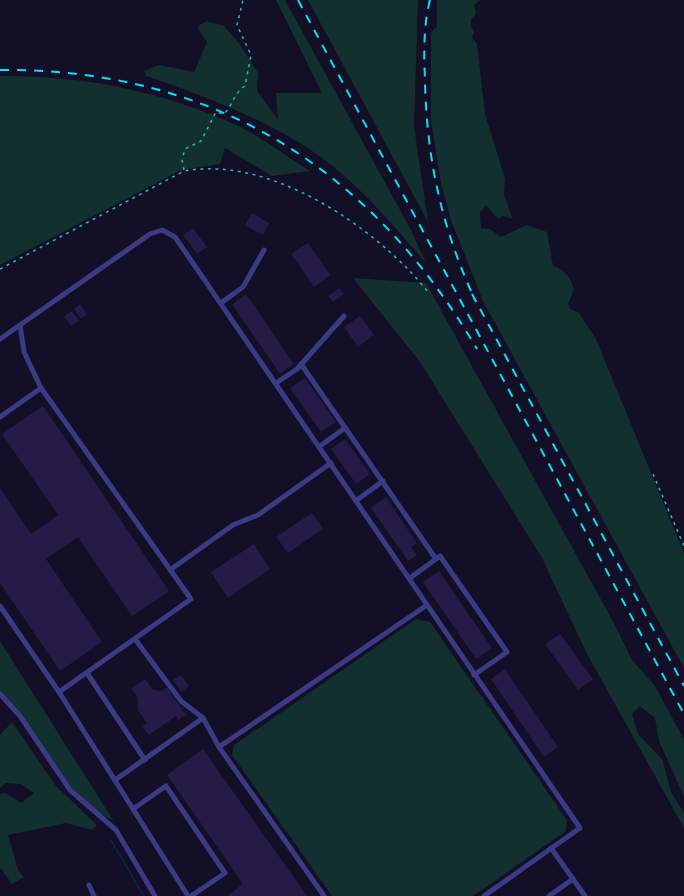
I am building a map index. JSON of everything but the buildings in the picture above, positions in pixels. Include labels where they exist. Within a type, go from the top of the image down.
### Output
[{"type":"lane","points":[[0,339],[156,230],[169,232],[175,237],[580,828],[484,896]]},
{"type":"lane","points":[[221,303],[243,287],[264,250]]},
{"type":"lane","points":[[276,383],[301,364],[344,316]]},
{"type":"lane","points":[[20,325],[24,352],[42,388],[191,599],[59,692]]},
{"type":"lane","points":[[301,364],[436,559]]},
{"type":"lane","points":[[0,417],[42,388]]},
{"type":"lane","points":[[320,446],[345,428]]},
{"type":"lane","points":[[170,570],[234,525],[258,515],[332,463]]},
{"type":"lane","points":[[357,500],[382,481]]},
{"type":"lane","points":[[410,578],[440,556],[507,652],[474,675]]},
{"type":"lane","points":[[219,747],[427,605]]},
{"type":"lane","points":[[0,606],[59,692],[133,809],[190,896],[225,873],[166,786],[133,809]]},
{"type":"lane","points":[[135,639],[181,701],[203,718],[219,747],[324,896]]},
{"type":"lane","points":[[87,673],[145,760]]},
{"type":"lane","points":[[0,694],[20,716],[70,790],[117,830],[155,896]]},
{"type":"lane","points":[[115,780],[203,718]]},
{"type":"lane","points":[[551,848],[585,896]]},
{"type":"lane","points":[[549,896],[573,879]]},
{"type":"lane","points":[[89,885],[94,896]]},
{"type":"path","points":[[184,171],[182,160],[185,149],[201,141],[216,112],[224,114],[232,104],[238,90],[244,86],[251,57],[237,25],[243,0]]},
{"type":"path","points":[[0,269],[184,171],[210,168],[267,178],[315,196],[395,254],[429,293]]},
{"type":"path","points":[[653,474],[684,546]]},
{"type":"green space","points":[[276,0],[285,0],[411,230],[426,263],[369,199],[321,157],[286,135],[247,115],[147,76],[144,71],[159,65],[194,72],[207,42],[197,27],[206,21],[224,26],[238,42],[258,73],[257,91],[278,119],[276,93],[322,93]]},
{"type":"green space","points":[[308,0],[418,0],[414,126],[428,222]]},
{"type":"green space","points":[[437,0],[480,0],[474,5],[476,14],[471,19],[474,31],[472,38],[477,44],[485,114],[505,179],[504,195],[513,219],[503,216],[498,219],[486,205],[480,213],[481,229],[490,229],[501,237],[527,225],[547,232],[553,266],[564,272],[571,281],[574,289],[568,304],[571,310],[578,312],[596,339],[684,553],[684,668],[483,301],[451,220],[441,183],[431,121],[431,32],[437,27]]},
{"type":"green space","points":[[0,76],[61,78],[151,94],[236,125],[310,171],[272,176],[225,148],[220,164],[181,170],[0,265]]},
{"type":"green space","points":[[353,278],[426,283],[615,625],[632,660],[655,686],[684,740],[684,797],[659,741],[655,718],[640,706],[632,714],[638,734],[662,759],[671,792],[684,813],[684,828],[587,654],[542,558],[420,362]]},
{"type":"green space","points":[[416,619],[430,622],[567,820],[566,831],[473,896],[332,896],[232,755],[234,745]]},
{"type":"green space","points":[[0,641],[113,820],[94,809],[78,795],[28,724],[0,691]]},
{"type":"green space","points":[[12,722],[56,786],[97,825],[92,830],[66,823],[8,835],[18,870],[24,877],[12,884],[0,867],[0,794],[6,793],[21,803],[34,793],[21,784],[6,783],[0,788],[0,735]]},
{"type":"waterway","points":[[111,840],[144,896]]},
{"type":"railway","points":[[298,0],[684,714]]},
{"type":"railway","points":[[430,0],[425,31],[424,62],[426,111],[433,167],[445,220],[475,300]]},
{"type":"railway","points":[[0,70],[77,74],[149,87],[216,110],[278,141],[335,181],[388,229],[435,285],[477,349]]},
{"type":"railway","points":[[472,294],[684,686]]}]
